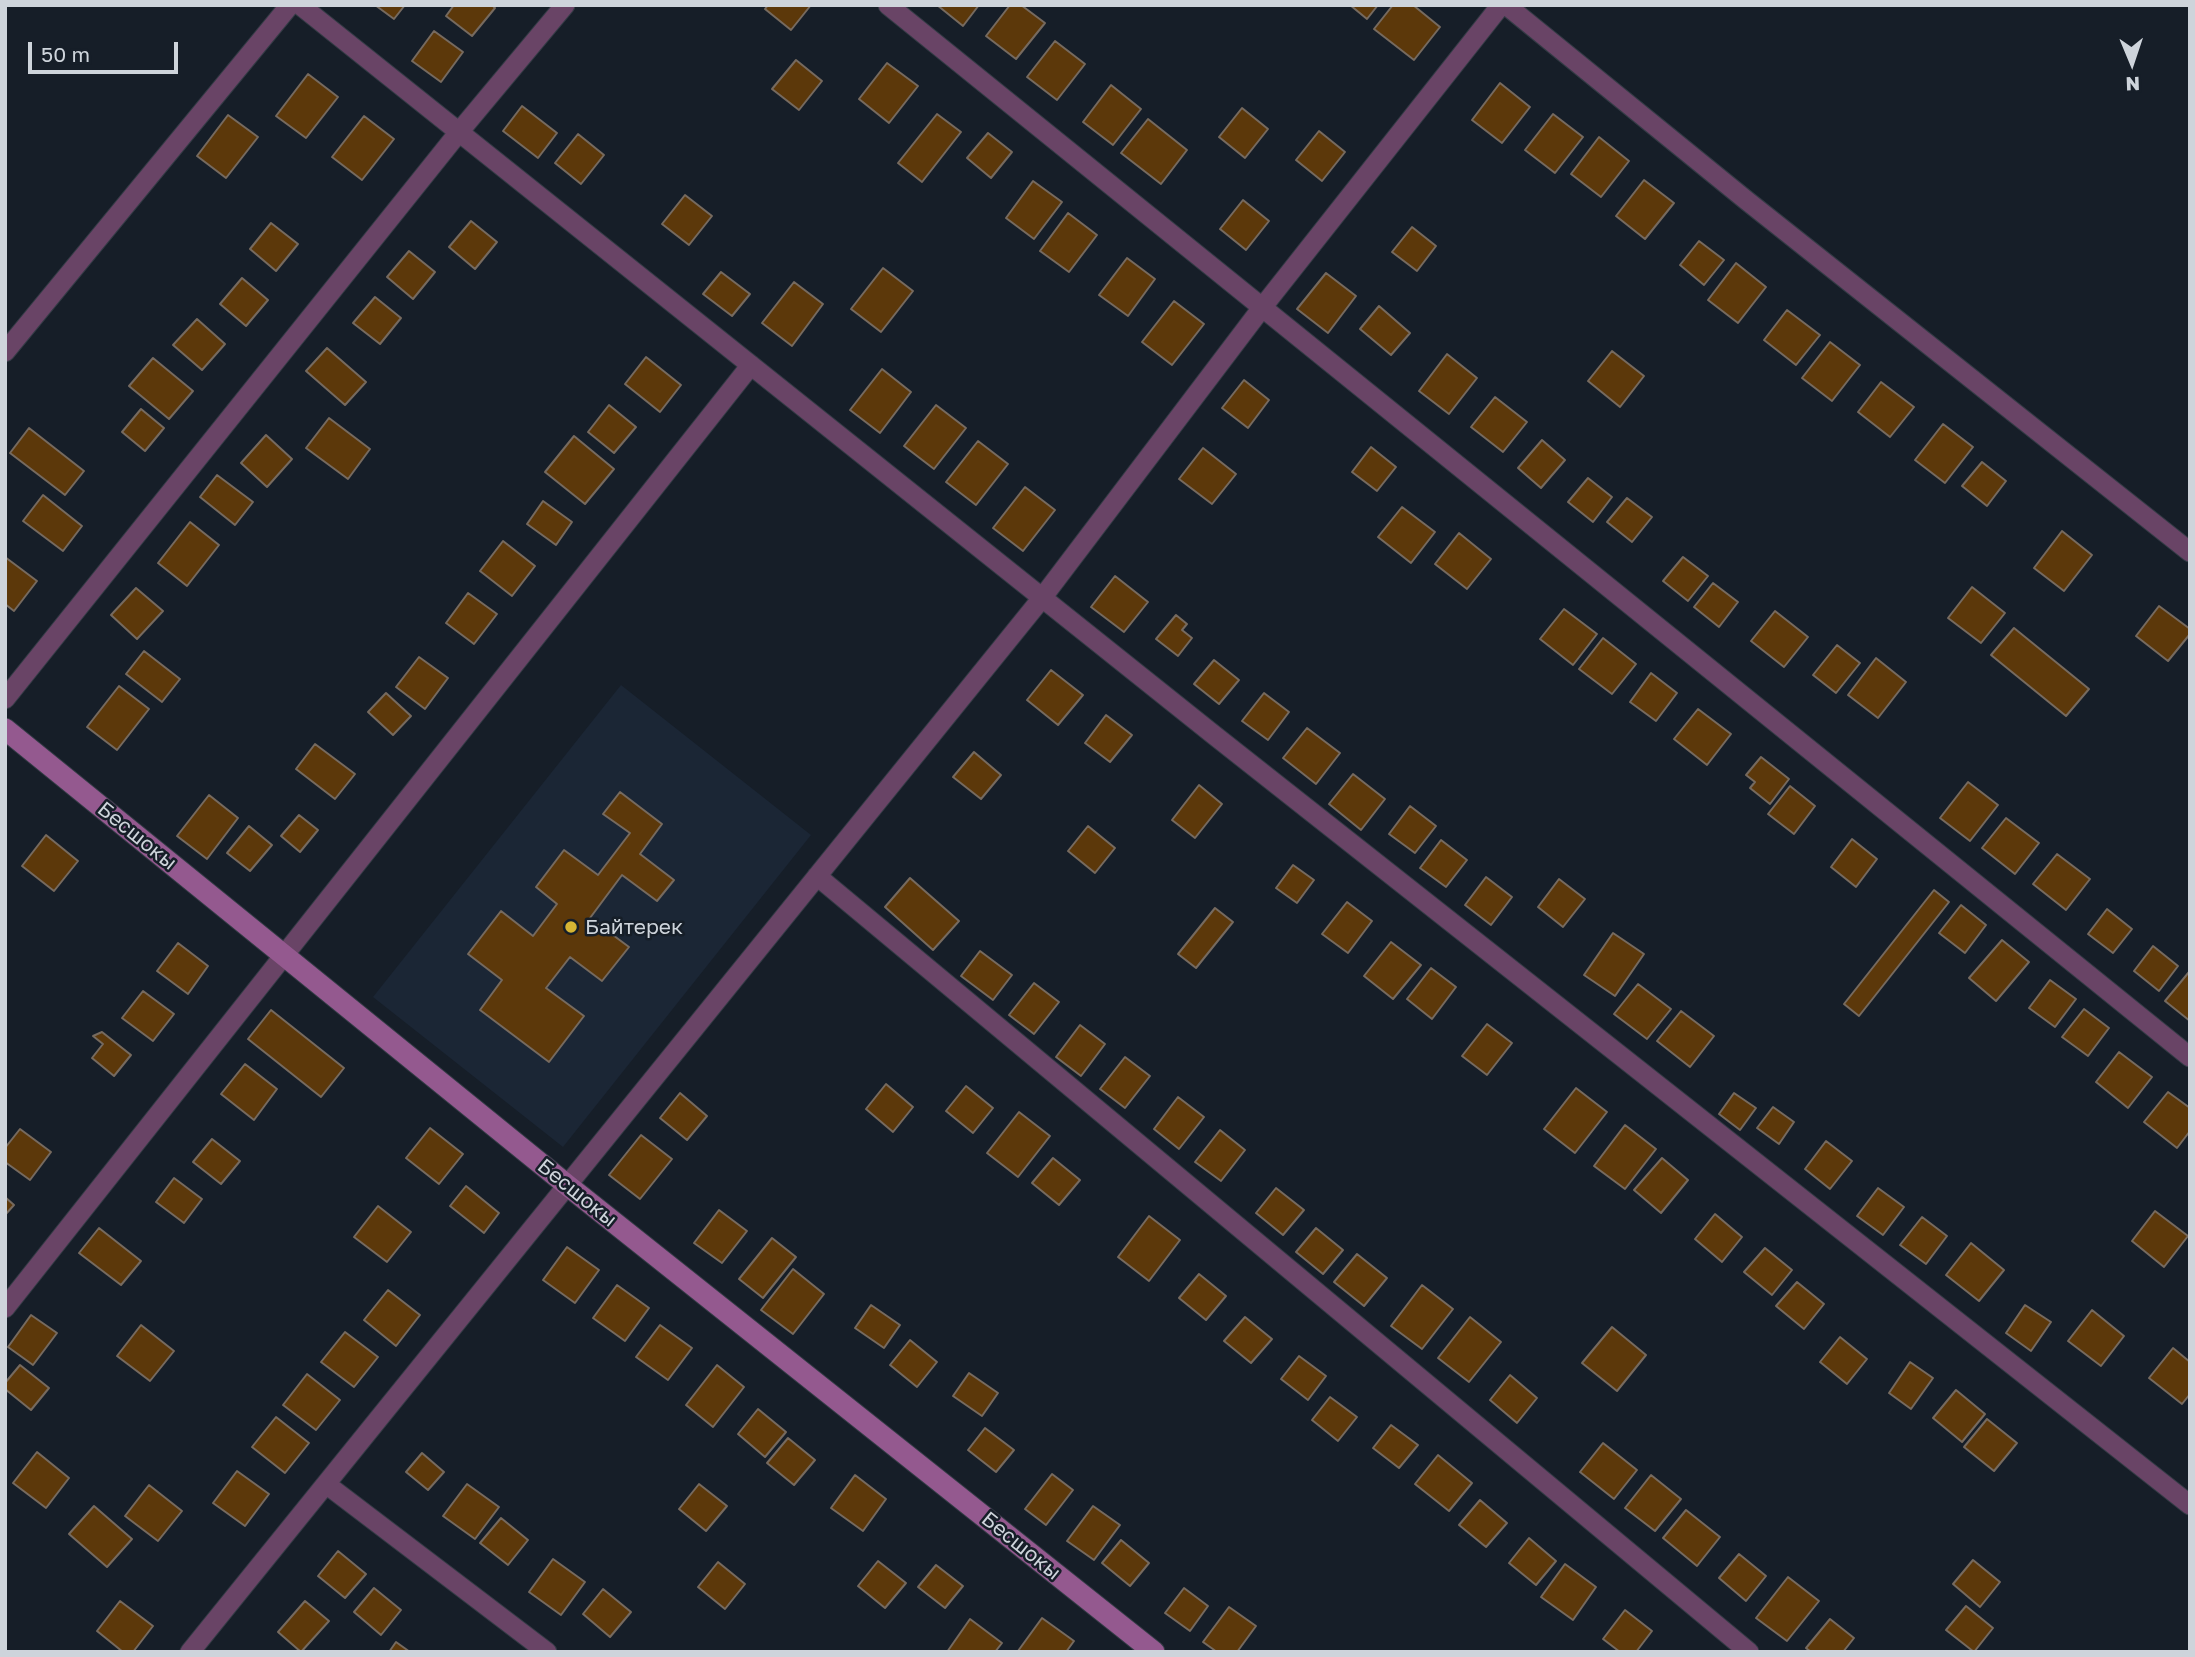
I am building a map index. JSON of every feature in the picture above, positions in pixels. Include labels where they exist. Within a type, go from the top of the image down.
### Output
[{"type":"street","points":[[5,352],[290,5]]},
{"type":"street","points":[[300,5],[1042,598],[2190,1505]]},
{"type":"street","points":[[5,699],[459,132],[565,5]]},
{"type":"street","points":[[888,5],[2190,1058]]},
{"type":"street","points":[[190,1652],[1042,598],[1261,309],[1504,5],[1745,200],[2190,552]]},
{"type":"street","points":[[5,1308],[751,365]]},
{"type":"street","name":"Бесшокы","points":[[5,729],[567,1185],[1154,1652]]},
{"type":"street","points":[[817,876],[1749,1652]]},
{"type":"street","points":[[326,1483],[547,1652]]},
{"type":"shaded area","points":[[621,685],[811,835],[563,1147],[373,997]]},
{"type":"building","points":[[375,5],[405,5],[394,19]]},
{"type":"building","points":[[454,5],[492,5],[495,8],[472,36],[446,16]]},
{"type":"building","points":[[768,5],[811,5],[791,30],[765,9]]},
{"type":"building","points":[[937,5],[979,5],[963,26]]},
{"type":"building","points":[[1010,5],[1021,5],[1045,23],[1016,59],[986,36]]},
{"type":"building","points":[[1350,5],[1378,5],[1367,19]]},
{"type":"building","points":[[1393,5],[1413,5],[1440,27],[1414,60],[1374,29]]},
{"type":"building","points":[[434,31],[463,52],[441,82],[412,61]]},
{"type":"building","points":[[1055,41],[1085,64],[1057,100],[1027,77]]},
{"type":"building","points":[[796,60],[822,81],[799,110],[772,89]]},
{"type":"building","points":[[887,63],[918,86],[889,123],[859,99]]},
{"type":"building","points":[[308,74],[338,97],[306,138],[276,116]]},
{"type":"building","points":[[1500,83],[1530,107],[1502,143],[1472,120]]},
{"type":"building","points":[[1111,85],[1141,109],[1113,145],[1083,122]]},
{"type":"building","points":[[522,106],[557,133],[538,158],[503,131]]},
{"type":"building","points":[[1242,108],[1268,129],[1245,158],[1219,137]]},
{"type":"building","points":[[937,114],[961,132],[922,182],[898,163]]},
{"type":"building","points":[[1553,114],[1583,137],[1555,173],[1525,150]]},
{"type":"building","points":[[228,115],[258,137],[226,178],[197,156]]},
{"type":"building","points":[[364,116],[394,139],[362,180],[332,157]]},
{"type":"building","points":[[1148,119],[1187,150],[1161,184],[1121,153]]},
{"type":"building","points":[[1319,131],[1345,152],[1322,181],[1296,160]]},
{"type":"building","points":[[988,133],[1012,152],[991,178],[967,158]]},
{"type":"building","points":[[578,134],[604,155],[581,184],[555,163]]},
{"type":"building","points":[[1599,137],[1629,161],[1601,197],[1571,174]]},
{"type":"building","points":[[1644,180],[1674,203],[1645,239],[1616,216]]},
{"type":"building","points":[[1033,181],[1062,202],[1034,239],[1006,218]]},
{"type":"building","points":[[685,195],[712,216],[689,245],[662,224]]},
{"type":"building","points":[[1243,200],[1269,221],[1246,250],[1220,229]]},
{"type":"building","points":[[1068,213],[1097,235],[1069,272],[1040,251]]},
{"type":"building","points":[[471,221],[497,242],[475,269],[449,247]]},
{"type":"building","points":[[271,223],[298,244],[276,271],[250,249]]},
{"type":"building","points":[[1412,227],[1436,246],[1417,271],[1392,252]]},
{"type":"building","points":[[1699,241],[1724,260],[1704,285],[1680,265]]},
{"type":"building","points":[[409,251],[435,272],[413,299],[387,277]]},
{"type":"building","points":[[1127,258],[1155,279],[1128,316],[1099,295]]},
{"type":"building","points":[[1736,263],[1766,287],[1738,323],[1708,300]]},
{"type":"building","points":[[883,268],[913,291],[881,332],[851,309]]},
{"type":"building","points":[[721,272],[750,294],[732,316],[703,294]]},
{"type":"building","points":[[1326,273],[1356,296],[1328,333],[1297,309]]},
{"type":"building","points":[[242,278],[268,300],[246,326],[220,304]]},
{"type":"building","points":[[794,282],[823,304],[792,346],[762,323]]},
{"type":"building","points":[[375,297],[401,318],[380,344],[353,323]]},
{"type":"building","points":[[1174,301],[1204,324],[1172,365],[1142,342]]},
{"type":"building","points":[[1379,306],[1410,333],[1391,355],[1360,329]]},
{"type":"building","points":[[1787,310],[1820,335],[1796,365],[1764,340]]},
{"type":"building","points":[[197,319],[225,344],[202,370],[173,345]]},
{"type":"building","points":[[1830,342],[1860,365],[1832,401],[1802,378]]},
{"type":"building","points":[[327,348],[366,382],[345,405],[306,371]]},
{"type":"building","points":[[1612,351],[1644,376],[1620,407],[1588,381]]},
{"type":"building","points":[[1447,354],[1477,378],[1449,414],[1419,391]]},
{"type":"building","points":[[646,357],[681,385],[660,412],[625,384]]},
{"type":"building","points":[[153,358],[193,391],[169,419],[129,386]]},
{"type":"building","points":[[882,369],[911,392],[880,433],[850,410]]},
{"type":"building","points":[[1244,380],[1269,400],[1248,428],[1222,408]]},
{"type":"building","points":[[1881,382],[1914,407],[1890,437],[1858,412]]},
{"type":"building","points":[[1495,397],[1527,422],[1503,452],[1471,427]]},
{"type":"building","points":[[609,405],[636,427],[614,453],[588,432]]},
{"type":"building","points":[[936,405],[966,428],[934,469],[904,446]]},
{"type":"building","points":[[141,409],[164,428],[145,451],[122,432]]},
{"type":"building","points":[[329,418],[370,449],[348,479],[306,448]]},
{"type":"building","points":[[1943,424],[1973,447],[1945,483],[1915,460]]},
{"type":"building","points":[[29,428],[84,471],[65,495],[10,453]]},
{"type":"building","points":[[266,435],[292,459],[267,487],[241,463]]},
{"type":"building","points":[[574,436],[614,469],[585,504],[545,472]]},
{"type":"building","points":[[1542,440],[1565,460],[1541,488],[1518,468]]},
{"type":"building","points":[[978,441],[1008,464],[976,505],[946,482]]},
{"type":"building","points":[[1371,447],[1396,467],[1377,491],[1352,472]]},
{"type":"building","points":[[1203,448],[1236,474],[1212,504],[1179,479]]},
{"type":"building","points":[[1982,462],[2006,481],[1987,506],[1962,486]]},
{"type":"building","points":[[217,475],[253,502],[235,525],[200,497]]},
{"type":"building","points":[[1588,478],[1612,497],[1593,522],[1568,502]]},
{"type":"building","points":[[1025,487],[1055,510],[1023,551],[993,528]]},
{"type":"building","points":[[43,495],[82,526],[63,551],[23,521]]},
{"type":"building","points":[[1627,498],[1652,517],[1632,542],[1607,522]]},
{"type":"building","points":[[543,501],[572,522],[556,545],[527,524]]},
{"type":"building","points":[[1402,507],[1435,532],[1411,563],[1378,537]]},
{"type":"building","points":[[190,522],[219,545],[187,586],[158,563]]},
{"type":"building","points":[[2062,531],[2092,555],[2064,591],[2034,568]]},
{"type":"building","points":[[1459,533],[1491,559],[1467,589],[1435,564]]},
{"type":"building","points":[[503,541],[535,566],[512,596],[480,571]]},
{"type":"building","points":[[5,557],[37,581],[14,611],[5,604]]},
{"type":"building","points":[[1683,557],[1708,576],[1688,601],[1663,581]]},
{"type":"building","points":[[1115,576],[1148,602],[1124,632],[1091,607]]},
{"type":"building","points":[[1713,583],[1738,602],[1719,627],[1694,607]]},
{"type":"building","points":[[1972,587],[2005,613],[1981,643],[1948,618]]},
{"type":"building","points":[[136,588],[163,611],[137,639],[111,615]]},
{"type":"building","points":[[468,593],[497,614],[474,644],[446,623]]},
{"type":"building","points":[[2159,606],[2190,629],[2190,634],[2168,661],[2136,636]]},
{"type":"building","points":[[1564,609],[1597,634],[1573,665],[1540,639]]},
{"type":"building","points":[[1775,611],[1808,637],[1784,667],[1751,641]]},
{"type":"building","points":[[1176,615],[1187,624],[1182,630],[1192,638],[1178,656],[1156,639]]},
{"type":"building","points":[[2014,628],[2089,689],[2066,716],[1991,655]]},
{"type":"building","points":[[1603,638],[1636,664],[1612,694],[1579,669]]},
{"type":"building","points":[[1837,645],[1860,663],[1836,693],[1813,675]]},
{"type":"building","points":[[144,651],[180,679],[162,702],[126,674]]},
{"type":"building","points":[[419,657],[448,678],[425,709],[396,687]]},
{"type":"building","points":[[1876,658],[1906,682],[1878,718],[1848,695]]},
{"type":"building","points":[[1214,660],[1239,680],[1219,704],[1194,684]]},
{"type":"building","points":[[1051,670],[1083,695],[1058,725],[1027,700]]},
{"type":"building","points":[[1651,673],[1677,693],[1656,721],[1630,702]]},
{"type":"building","points":[[119,686],[149,709],[117,750],[87,727]]},
{"type":"building","points":[[386,693],[411,716],[393,735],[368,712]]},
{"type":"building","points":[[1264,693],[1289,712],[1268,740],[1242,721]]},
{"type":"building","points":[[1698,709],[1731,734],[1707,765],[1674,739]]},
{"type":"building","points":[[1106,715],[1132,735],[1110,762],[1085,743]]},
{"type":"building","points":[[1307,728],[1340,753],[1316,784],[1283,758]]},
{"type":"building","points":[[315,744],[355,774],[335,799],[296,769]]},
{"type":"building","points":[[974,752],[1001,775],[981,799],[953,777]]},
{"type":"building","points":[[1761,757],[1789,779],[1770,804],[1750,788],[1755,782],[1746,775]]},
{"type":"building","points":[[1353,774],[1385,799],[1361,830],[1329,804]]},
{"type":"building","points":[[1968,782],[1998,805],[1970,841],[1940,818]]},
{"type":"building","points":[[1199,785],[1222,804],[1195,838],[1172,820]]},
{"type":"building","points":[[1790,786],[1815,806],[1794,834],[1768,814]]},
{"type":"building","name":"Байтерек","points":[[620,792],[662,824],[640,854],[674,880],[657,901],[622,875],[590,918],[629,947],[602,981],[570,957],[546,988],[584,1016],[549,1062],[480,1010],[502,980],[468,954],[501,911],[533,936],[557,904],[536,887],[564,850],[598,875],[630,833],[603,814]]},
{"type":"building","points":[[209,795],[238,818],[207,859],[177,836]]},
{"type":"building","points":[[1410,806],[1436,826],[1415,853],[1389,834]]},
{"type":"building","points":[[299,815],[318,830],[300,852],[281,836]]},
{"type":"building","points":[[2006,818],[2039,843],[2015,874],[1982,848]]},
{"type":"building","points":[[249,826],[272,845],[250,871],[227,853]]},
{"type":"building","points":[[1088,826],[1115,848],[1095,873],[1068,851]]},
{"type":"building","points":[[46,835],[78,861],[54,891],[22,866]]},
{"type":"building","points":[[1852,839],[1877,859],[1856,887],[1831,867]]},
{"type":"building","points":[[1441,840],[1467,860],[1446,887],[1420,868]]},
{"type":"building","points":[[2057,854],[2090,879],[2066,910],[2033,884]]},
{"type":"building","points":[[1293,865],[1314,880],[1297,903],[1276,888]]},
{"type":"building","points":[[1486,877],[1512,897],[1491,925],[1465,905]]},
{"type":"building","points":[[910,878],[959,921],[933,950],[885,907]]},
{"type":"building","points":[[1559,879],[1585,899],[1563,927],[1538,907]]},
{"type":"building","points":[[1934,890],[1949,902],[1859,1016],[1844,1004]]},
{"type":"building","points":[[1347,902],[1372,921],[1348,953],[1322,934]]},
{"type":"building","points":[[1961,905],[1986,925],[1965,953],[1939,933]]},
{"type":"building","points":[[1215,908],[1233,922],[1196,968],[1178,954]]},
{"type":"building","points":[[2107,909],[2132,929],[2113,953],[2088,934]]},
{"type":"building","points":[[1613,933],[1644,954],[1615,996],[1584,975]]},
{"type":"building","points":[[2002,940],[2029,962],[1996,1001],[1969,978]]},
{"type":"building","points":[[1391,942],[1421,965],[1393,999],[1364,976]]},
{"type":"building","points":[[178,943],[208,966],[188,994],[157,971]]},
{"type":"building","points":[[2153,946],[2178,966],[2159,991],[2134,971]]},
{"type":"building","points":[[980,951],[1012,975],[993,1000],[961,976]]},
{"type":"building","points":[[1431,968],[1456,987],[1432,1019],[1407,999]]},
{"type":"building","points":[[2190,972],[2190,1021],[2165,1001]]},
{"type":"building","points":[[2050,980],[2076,999],[2055,1027],[2029,1008]]},
{"type":"building","points":[[1034,983],[1059,1002],[1034,1034],[1009,1015]]},
{"type":"building","points":[[1638,984],[1671,1009],[1647,1039],[1614,1014]]},
{"type":"building","points":[[143,991],[174,1014],[153,1041],[122,1018]]},
{"type":"building","points":[[2084,1009],[2109,1028],[2088,1056],[2062,1037]]},
{"type":"building","points":[[271,1010],[344,1068],[321,1097],[248,1039]]},
{"type":"building","points":[[1681,1011],[1714,1036],[1690,1067],[1657,1041]]},
{"type":"building","points":[[1487,1024],[1512,1043],[1487,1075],[1462,1056]]},
{"type":"building","points":[[1080,1025],[1105,1044],[1081,1076],[1056,1057]]},
{"type":"building","points":[[102,1032],[131,1055],[114,1076],[92,1058],[103,1044],[93,1036]]},
{"type":"building","points":[[2119,1052],[2152,1077],[2128,1108],[2096,1082]]},
{"type":"building","points":[[1125,1057],[1150,1076],[1125,1108],[1100,1089]]},
{"type":"building","points":[[245,1064],[277,1089],[254,1120],[221,1094]]},
{"type":"building","points":[[886,1084],[913,1107],[893,1132],[866,1109]]},
{"type":"building","points":[[966,1086],[993,1108],[973,1133],[946,1111]]},
{"type":"building","points":[[1576,1088],[1607,1112],[1575,1153],[1544,1129]]},
{"type":"building","points":[[2168,1092],[2190,1108],[2190,1131],[2177,1148],[2144,1122]]},
{"type":"building","points":[[680,1093],[707,1116],[687,1140],[660,1118]]},
{"type":"building","points":[[1734,1093],[1756,1108],[1740,1130],[1719,1114]]},
{"type":"building","points":[[1178,1097],[1204,1117],[1179,1149],[1154,1129]]},
{"type":"building","points":[[1773,1107],[1794,1122],[1779,1144],[1757,1128]]},
{"type":"building","points":[[1019,1112],[1050,1136],[1018,1177],[987,1153]]},
{"type":"building","points":[[1625,1125],[1656,1149],[1625,1189],[1594,1166]]},
{"type":"building","points":[[430,1128],[463,1154],[439,1184],[406,1158]]},
{"type":"building","points":[[20,1129],[51,1152],[30,1180],[5,1162],[5,1148]]},
{"type":"building","points":[[1220,1130],[1245,1150],[1221,1181],[1195,1162]]},
{"type":"building","points":[[641,1135],[672,1159],[640,1199],[609,1175]]},
{"type":"building","points":[[212,1139],[240,1161],[221,1184],[193,1162]]},
{"type":"building","points":[[1826,1141],[1852,1161],[1830,1189],[1805,1169]]},
{"type":"building","points":[[1053,1158],[1080,1180],[1059,1205],[1032,1183]]},
{"type":"building","points":[[1662,1158],[1688,1180],[1661,1213],[1634,1190]]},
{"type":"building","points":[[174,1178],[202,1199],[184,1223],[156,1202]]},
{"type":"building","points":[[466,1186],[499,1213],[484,1233],[450,1206]]},
{"type":"building","points":[[1276,1188],[1304,1210],[1283,1235],[1256,1213]]},
{"type":"building","points":[[1878,1188],[1904,1207],[1883,1235],[1857,1216]]},
{"type":"building","points":[[5,1197],[14,1205],[5,1215]]},
{"type":"building","points":[[378,1206],[411,1232],[387,1262],[354,1237]]},
{"type":"building","points":[[719,1210],[747,1231],[722,1263],[694,1243]]},
{"type":"building","points":[[2155,1211],[2188,1236],[2164,1267],[2132,1241]]},
{"type":"building","points":[[1715,1214],[1742,1237],[1722,1262],[1695,1239]]},
{"type":"building","points":[[1149,1216],[1180,1240],[1149,1281],[1118,1257]]},
{"type":"building","points":[[1922,1217],[1947,1236],[1926,1264],[1900,1245]]},
{"type":"building","points":[[99,1228],[141,1261],[121,1285],[79,1253]]},
{"type":"building","points":[[1316,1228],[1343,1250],[1323,1274],[1296,1252]]},
{"type":"building","points":[[772,1238],[796,1257],[763,1298],[739,1279]]},
{"type":"building","points":[[1971,1243],[2004,1270],[1979,1301],[1946,1275]]},
{"type":"building","points":[[567,1247],[599,1270],[575,1303],[543,1280]]},
{"type":"building","points":[[1765,1248],[1792,1270],[1772,1295],[1744,1272]]},
{"type":"building","points":[[1357,1254],[1387,1278],[1364,1306],[1334,1282]]},
{"type":"building","points":[[793,1269],[824,1294],[793,1334],[761,1310]]},
{"type":"building","points":[[1199,1274],[1226,1296],[1206,1320],[1179,1298]]},
{"type":"building","points":[[1797,1282],[1824,1304],[1804,1329],[1776,1306]]},
{"type":"building","points":[[617,1285],[649,1308],[625,1341],[593,1318]]},
{"type":"building","points":[[1422,1285],[1453,1309],[1422,1349],[1391,1326]]},
{"type":"building","points":[[388,1290],[420,1315],[396,1346],[364,1320]]},
{"type":"building","points":[[871,1305],[900,1325],[884,1348],[855,1328]]},
{"type":"building","points":[[2025,1305],[2051,1322],[2031,1351],[2006,1333]]},
{"type":"building","points":[[2092,1310],[2124,1336],[2101,1366],[2068,1341]]},
{"type":"building","points":[[31,1315],[57,1333],[33,1365],[8,1347]]},
{"type":"building","points":[[1245,1317],[1272,1339],[1251,1363],[1224,1341]]},
{"type":"building","points":[[1470,1317],[1501,1342],[1469,1382],[1438,1358]]},
{"type":"building","points":[[141,1325],[174,1351],[150,1381],[117,1356]]},
{"type":"building","points":[[660,1325],[692,1348],[668,1380],[636,1357]]},
{"type":"building","points":[[1612,1327],[1646,1355],[1617,1391],[1582,1363]]},
{"type":"building","points":[[345,1332],[378,1357],[354,1387],[321,1362]]},
{"type":"building","points":[[1840,1337],[1867,1359],[1847,1384],[1820,1362]]},
{"type":"building","points":[[910,1340],[937,1362],[917,1387],[890,1365]]},
{"type":"building","points":[[2173,1348],[2190,1362],[2190,1394],[2182,1404],[2149,1378]]},
{"type":"building","points":[[1299,1356],[1326,1376],[1308,1400],[1281,1379]]},
{"type":"building","points":[[1910,1362],[1933,1378],[1911,1409],[1889,1393]]},
{"type":"building","points":[[20,1365],[49,1388],[31,1410],[5,1389],[5,1383]]},
{"type":"building","points":[[717,1365],[744,1387],[713,1427],[686,1405]]},
{"type":"building","points":[[969,1373],[998,1393],[982,1416],[953,1396]]},
{"type":"building","points":[[307,1374],[340,1400],[316,1430],[283,1405]]},
{"type":"building","points":[[1510,1375],[1537,1398],[1517,1423],[1490,1400]]},
{"type":"building","points":[[1956,1390],[1985,1414],[1962,1442],[1933,1418]]},
{"type":"building","points":[[1330,1397],[1357,1417],[1338,1441],[1312,1420]]},
{"type":"building","points":[[758,1409],[786,1432],[765,1457],[738,1434]]},
{"type":"building","points":[[276,1417],[309,1443],[285,1473],[252,1447]]},
{"type":"building","points":[[1987,1419],[2017,1443],[1994,1471],[1964,1447]]},
{"type":"building","points":[[1391,1425],[1418,1445],[1399,1468],[1373,1448]]},
{"type":"building","points":[[985,1428],[1014,1450],[996,1472],[968,1450]]},
{"type":"building","points":[[788,1438],[815,1460],[794,1485],[767,1463]]},
{"type":"building","points":[[1603,1443],[1637,1470],[1614,1499],[1580,1472]]},
{"type":"building","points":[[37,1452],[69,1478],[46,1508],[13,1483]]},
{"type":"building","points":[[422,1453],[444,1472],[428,1490],[406,1472]]},
{"type":"building","points":[[1438,1455],[1472,1483],[1449,1511],[1415,1484]]},
{"type":"building","points":[[237,1471],[269,1494],[245,1526],[213,1503]]},
{"type":"building","points":[[1052,1474],[1073,1490],[1046,1525],[1025,1509]]},
{"type":"building","points":[[855,1475],[886,1499],[863,1531],[831,1508]]},
{"type":"building","points":[[1651,1475],[1681,1499],[1655,1531],[1625,1508]]},
{"type":"building","points":[[467,1484],[499,1507],[475,1539],[443,1516]]},
{"type":"building","points":[[699,1484],[727,1506],[706,1531],[679,1509]]},
{"type":"building","points":[[149,1485],[182,1511],[158,1541],[125,1516]]},
{"type":"building","points":[[1480,1500],[1507,1523],[1486,1547],[1459,1525]]},
{"type":"building","points":[[94,1506],[132,1539],[107,1567],[69,1534]]},
{"type":"building","points":[[1093,1506],[1120,1525],[1094,1560],[1067,1541]]},
{"type":"building","points":[[1686,1510],[1720,1537],[1697,1566],[1663,1538]]},
{"type":"building","points":[[501,1518],[528,1540],[508,1565],[480,1543]]},
{"type":"building","points":[[1529,1538],[1556,1561],[1536,1585],[1509,1563]]},
{"type":"building","points":[[1121,1540],[1149,1563],[1130,1586],[1102,1563]]},
{"type":"building","points":[[338,1551],[366,1574],[345,1598],[318,1576]]},
{"type":"building","points":[[1739,1554],[1766,1576],[1746,1601],[1719,1578]]},
{"type":"building","points":[[553,1559],[585,1582],[561,1615],[529,1592]]},
{"type":"building","points":[[1973,1560],[2000,1582],[1980,1607],[1953,1584]]},
{"type":"building","points":[[878,1561],[906,1583],[885,1608],[858,1586]]},
{"type":"building","points":[[718,1562],[745,1584],[725,1609],[698,1587]]},
{"type":"building","points":[[1565,1564],[1596,1587],[1573,1620],[1541,1597]]},
{"type":"building","points":[[936,1565],[963,1586],[945,1608],[918,1587]]},
{"type":"building","points":[[1788,1577],[1819,1601],[1787,1641],[1756,1618]]},
{"type":"building","points":[[374,1588],[401,1610],[381,1635],[354,1612]]},
{"type":"building","points":[[1184,1588],[1208,1606],[1190,1631],[1165,1613]]},
{"type":"building","points":[[603,1589],[631,1612],[610,1637],[583,1614]]},
{"type":"building","points":[[120,1601],[153,1626],[133,1652],[123,1652],[97,1631]]},
{"type":"building","points":[[305,1601],[329,1621],[301,1652],[278,1632]]},
{"type":"building","points":[[1966,1606],[1993,1628],[1974,1652],[1946,1630]]},
{"type":"building","points":[[1229,1607],[1256,1626],[1237,1652],[1217,1652],[1203,1642]]},
{"type":"building","points":[[1625,1610],[1652,1631],[1636,1652],[1620,1652],[1603,1639]]},
{"type":"building","points":[[1042,1618],[1074,1641],[1066,1652],[1018,1651]]},
{"type":"building","points":[[970,1619],[1002,1643],[995,1652],[947,1652]]},
{"type":"building","points":[[1830,1619],[1854,1638],[1843,1652],[1811,1652],[1806,1648]]},
{"type":"building","points":[[396,1642],[410,1652],[389,1652]]},
{"type":"place","name":"Байтерек","points":[[571,927]]}]
